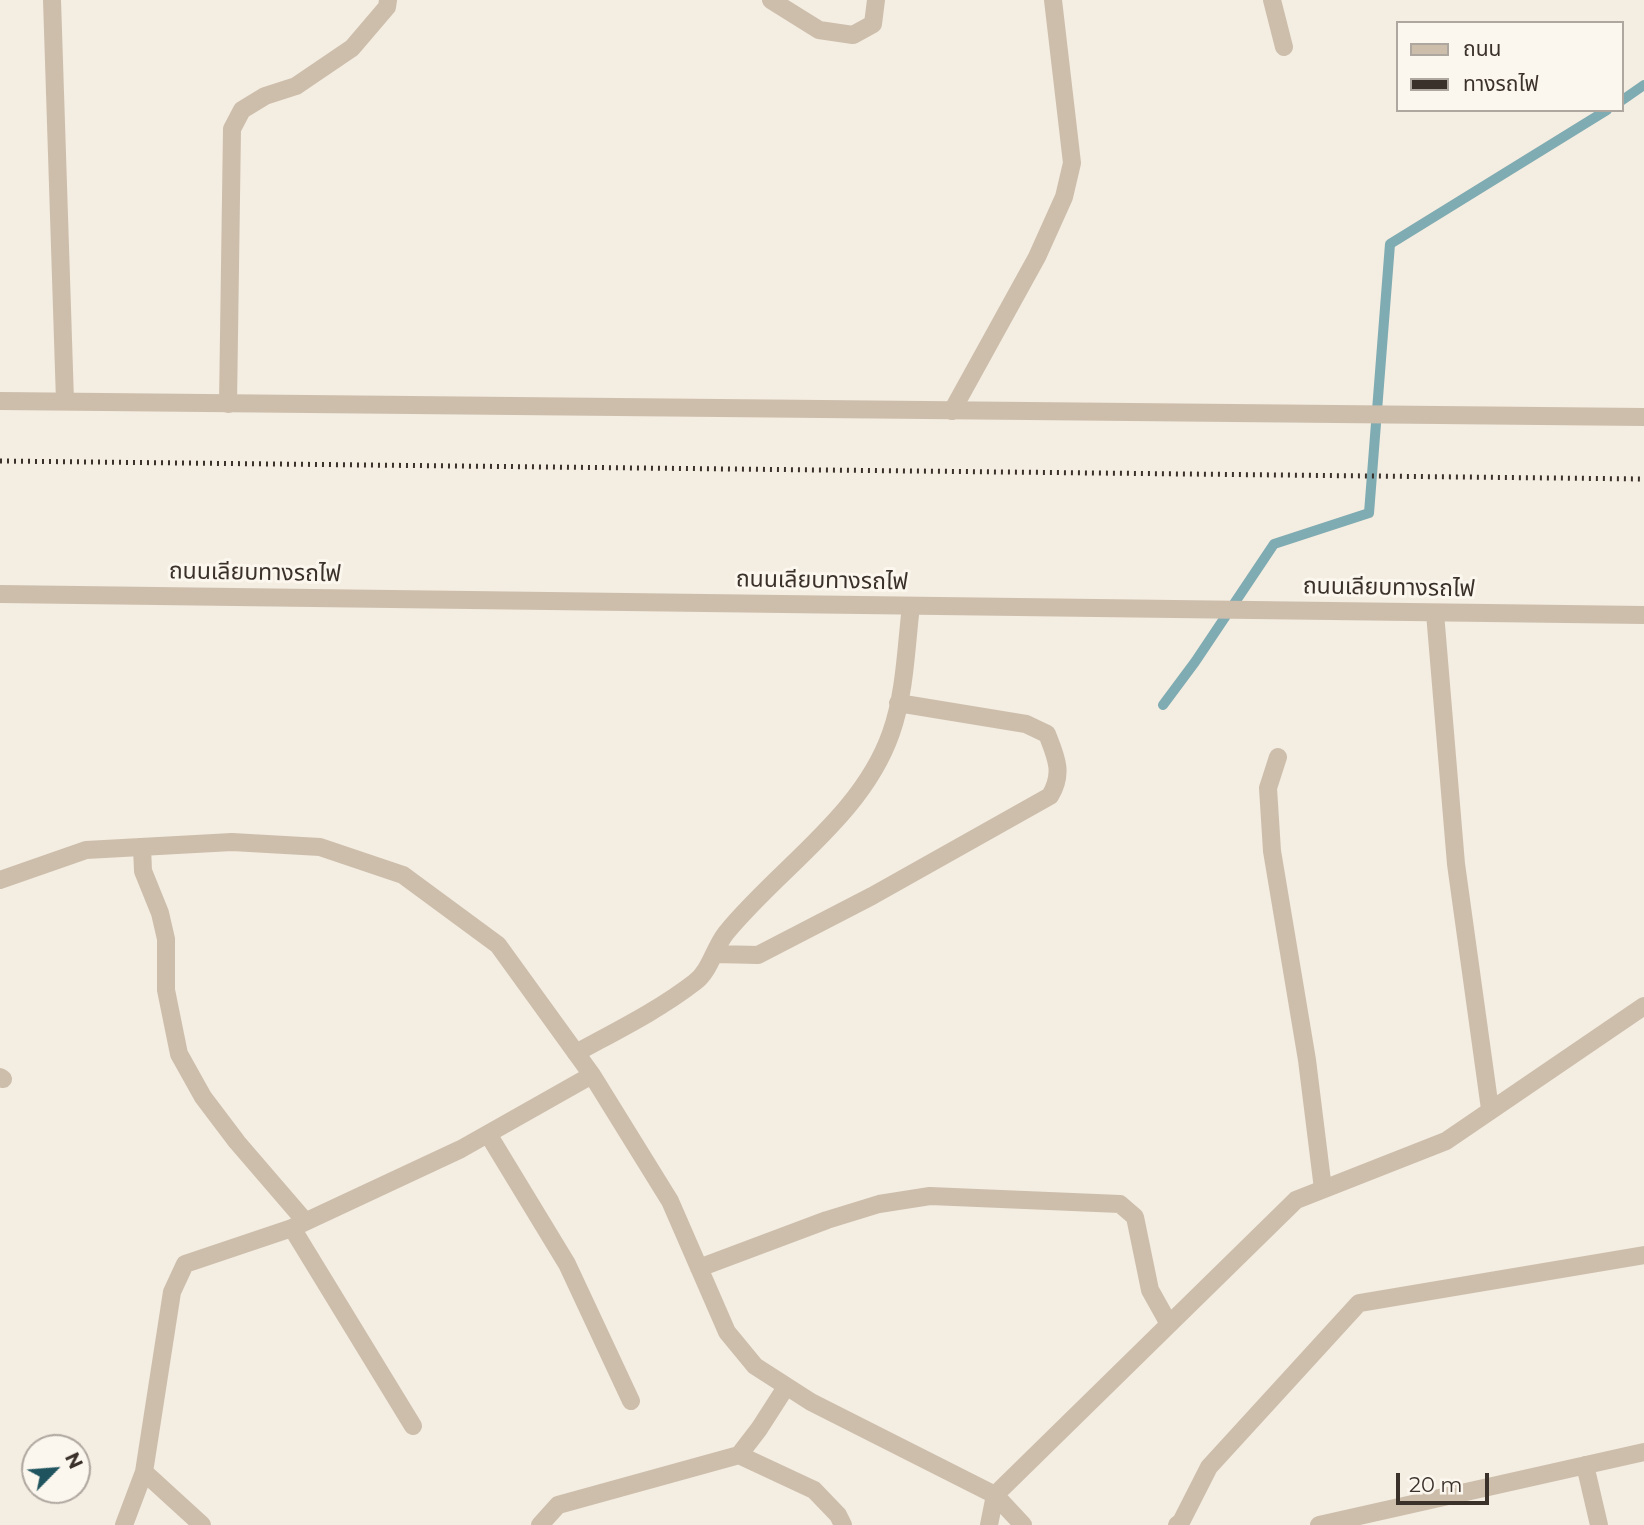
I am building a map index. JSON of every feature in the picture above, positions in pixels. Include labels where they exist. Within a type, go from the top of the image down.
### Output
[{"type":"street","points":[[52,0],[65,401]]},
{"type":"street","points":[[228,404],[232,129],[242,110],[265,96],[296,86],[352,48],[387,8],[388,0]]},
{"type":"street","points":[[771,0],[819,30],[853,35],[873,24],[876,0]]},
{"type":"street","points":[[952,411],[1037,257],[1065,197],[1073,163],[1053,0]]},
{"type":"street","points":[[1272,0],[1284,47]]},
{"type":"street","points":[[0,401],[1644,417]]},
{"type":"street","name":"ถนนเลียบทางรถไฟ","points":[[0,594],[1644,615]]},
{"type":"street","points":[[576,1053],[670,1000],[698,980],[724,936],[736,922],[860,791],[888,741],[898,703],[911,607]]},
{"type":"street","points":[[1434,613],[1456,864],[1490,1109]]},
{"type":"street","points":[[715,954],[758,955],[872,896],[1050,796],[1058,783],[1058,764],[1047,734],[1037,729],[1026,724],[898,703]]},
{"type":"street","points":[[1278,757],[1268,788],[1272,851],[1307,1060],[1323,1189]]},
{"type":"street","points":[[0,880],[86,850],[232,842],[320,847],[403,876],[498,946],[592,1075],[670,1201],[727,1332],[755,1366],[811,1402],[995,1495],[1023,1525]]},
{"type":"street","points":[[142,847],[143,871],[160,913],[166,939],[166,990],[179,1054],[203,1097],[272,1185],[298,1225],[413,1426]]},
{"type":"street","points":[[989,1525],[995,1495],[1296,1200],[1446,1141],[1644,1006]]},
{"type":"street","points":[[124,1525],[144,1472],[172,1292],[185,1264],[298,1225],[461,1149],[592,1075]]},
{"type":"street","points":[[488,1134],[567,1264],[631,1401]]},
{"type":"street","points":[[699,1268],[827,1220],[879,1205],[930,1196],[1120,1204],[1135,1217],[1150,1290],[1169,1324]]},
{"type":"street","points":[[1184,1524],[1209,1467],[1359,1303],[1644,1255]]},
{"type":"street","points":[[540,1525],[558,1505],[739,1455],[759,1430],[786,1387]]},
{"type":"street","points":[[1319,1525],[1350,1522],[1644,1452]]},
{"type":"street","points":[[739,1455],[814,1490],[838,1515],[843,1525]]},
{"type":"street","points":[[1585,1465],[1599,1525]]},
{"type":"street","points":[[144,1472],[202,1525]]},
{"type":"waterway","points":[[1623,100],[1644,85]]},
{"type":"waterway","points":[[1163,705],[1274,544],[1369,513],[1390,244],[1604,112]]},
{"type":"railway","points":[[0,461],[1644,479]]}]
